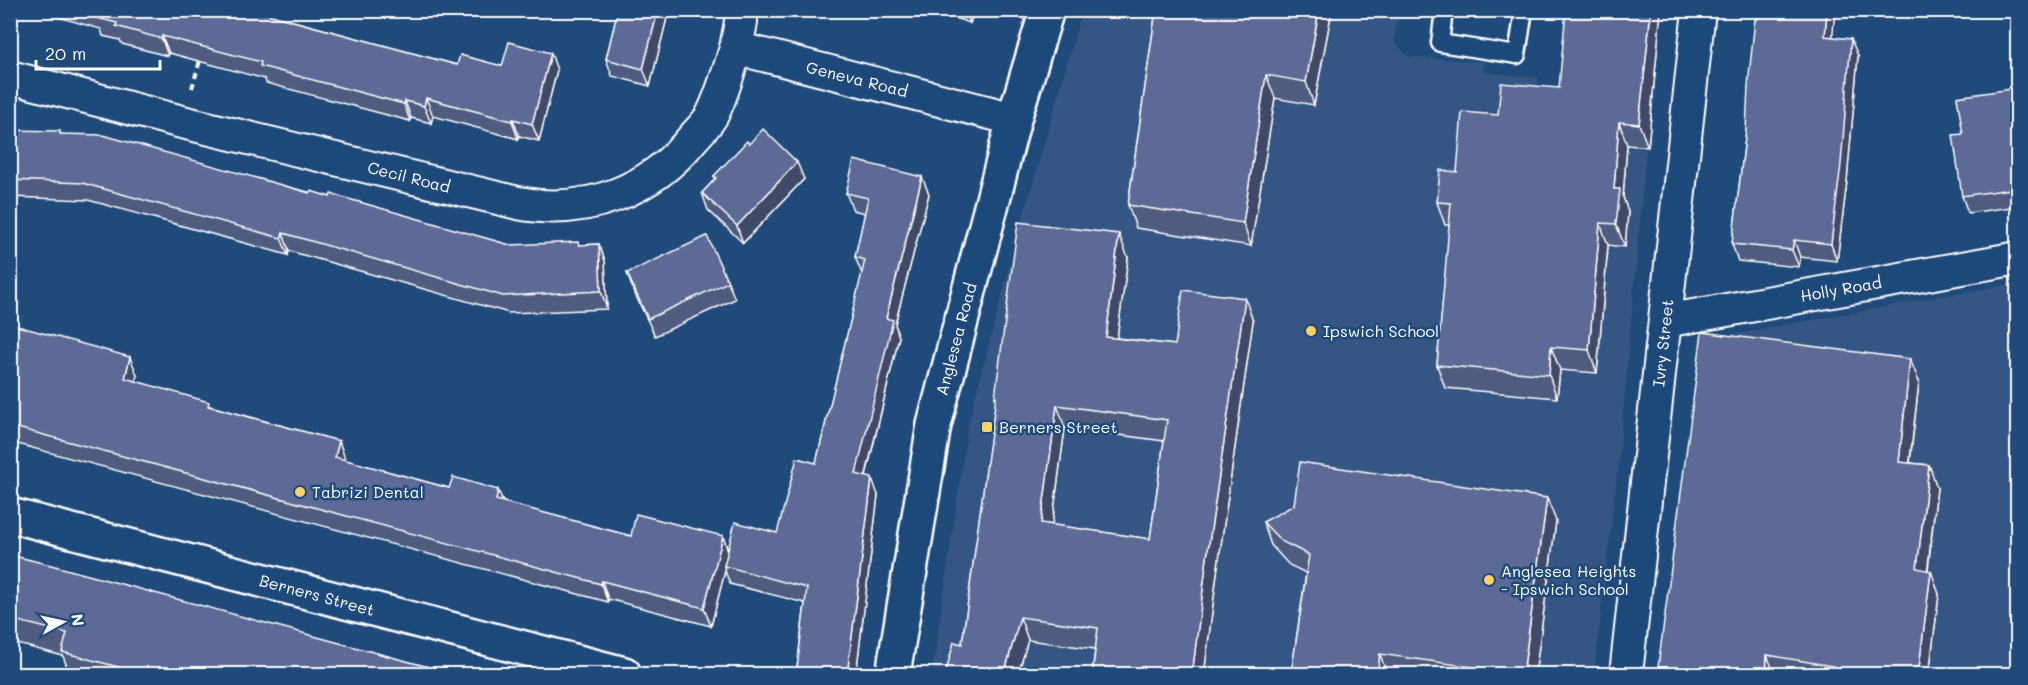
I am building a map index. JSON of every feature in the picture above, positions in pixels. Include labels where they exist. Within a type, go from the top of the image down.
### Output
[{"type":"street","points":[[736,48],[741,10]]},
{"type":"street","name":"Anglesea Road","points":[[893,675],[934,425],[1014,119],[1047,10]]},
{"type":"street","name":"Ivry Street","points":[[1626,675],[1699,10]]},
{"type":"street","name":"Geneva Road","points":[[736,48],[1014,119]]},
{"type":"street","name":"Cecil Road","points":[[10,76],[182,122],[518,203],[537,207],[565,207],[603,201],[630,189],[658,173],[684,150],[712,115],[725,85],[736,48]]},
{"type":"street","name":"Holly Road","points":[[1665,321],[2018,258]]},
{"type":"street","name":"Berners Street","points":[[10,515],[624,675]]},
{"type":"lane","points":[[1444,10],[1440,43],[1517,55],[1524,10]]},
{"type":"path","points":[[182,122],[202,55]]},
{"type":"shaded area","name":"Ipswich School","points":[[1082,11],[1398,11],[1394,42],[1409,57],[1484,62],[1483,72],[1538,78],[1537,100],[1579,143],[1646,149],[1620,449],[1594,674],[932,674],[968,424],[1017,239]]},
{"type":"shaded area","points":[[2017,283],[2017,674],[1668,674],[1713,338]]},
{"type":"building","points":[[91,10],[252,10],[457,65],[460,55],[502,66],[509,42],[551,53],[532,124],[513,119],[512,121],[426,98],[424,106],[405,101],[404,104],[260,66],[261,62],[116,26],[117,23],[97,18],[99,13]]},
{"type":"building","points":[[618,10],[658,10],[643,69],[606,59]]},
{"type":"building","points":[[1156,10],[1319,10],[1306,82],[1266,75],[1243,223],[1128,205]]},
{"type":"building","points":[[1566,10],[1651,10],[1639,124],[1619,122],[1614,189],[1620,189],[1616,224],[1600,223],[1589,350],[1551,347],[1549,375],[1437,365],[1451,203],[1437,202],[1440,170],[1457,172],[1462,112],[1498,115],[1501,83],[1559,88]]},
{"type":"building","points":[[1759,10],[1827,10],[1825,36],[1851,39],[1841,164],[1831,244],[1794,240],[1792,250],[1732,244],[1746,130],[1755,19],[1758,19]]},
{"type":"building","points":[[2018,88],[2018,188],[1962,196],[1953,135],[1963,134],[1957,97]]},
{"type":"building","points":[[763,129],[797,162],[737,226],[702,193],[716,178],[714,176],[747,141],[749,144]]},
{"type":"building","points":[[10,130],[103,135],[310,193],[311,191],[330,197],[331,194],[510,245],[578,242],[579,245],[599,244],[601,291],[503,296],[283,233],[281,238],[82,183],[10,180]]},
{"type":"building","points":[[854,160],[922,177],[886,318],[893,320],[856,474],[872,478],[847,675],[842,675],[797,668],[807,588],[724,566],[735,522],[777,533],[797,458],[816,463],[865,260],[855,257],[868,198],[846,193]]},
{"type":"building","points":[[1018,222],[1119,234],[1106,337],[1175,345],[1183,290],[1245,298],[1192,675],[1092,675],[1098,628],[1020,617],[1004,675],[945,675],[954,642],[962,644]],"holes":[[[1057,405],[1167,420],[1150,539],[1041,523]]]},
{"type":"building","points":[[707,236],[728,282],[648,319],[627,273]]},
{"type":"building","points":[[10,324],[130,357],[125,378],[209,402],[208,406],[339,441],[335,457],[449,488],[453,477],[498,490],[496,500],[631,536],[636,514],[723,536],[704,608],[602,581],[601,584],[10,426]]},
{"type":"building","points":[[1702,332],[1910,359],[1899,462],[1929,465],[1917,568],[1931,571],[1918,675],[1832,675],[1833,666],[1767,655],[1766,675],[1657,675]]},
{"type":"building","name":"Anglesea Heights - Ipswich School","points":[[1300,462],[1547,498],[1523,674],[1380,654],[1377,675],[1291,675],[1309,555],[1281,541],[1263,522],[1294,505]]},
{"type":"building","points":[[10,555],[458,675],[148,675],[62,652],[67,633],[10,619]]},
{"type":"place","name":"Ipswich School","points":[[1311,331]]},
{"type":"place","name":"Berners Street","points":[[987,427]]},
{"type":"place","name":"Tabrizi Dental","points":[[300,492]]},
{"type":"place","name":"Anglesea Heights - Ipswich School","points":[[1489,580]]}]
